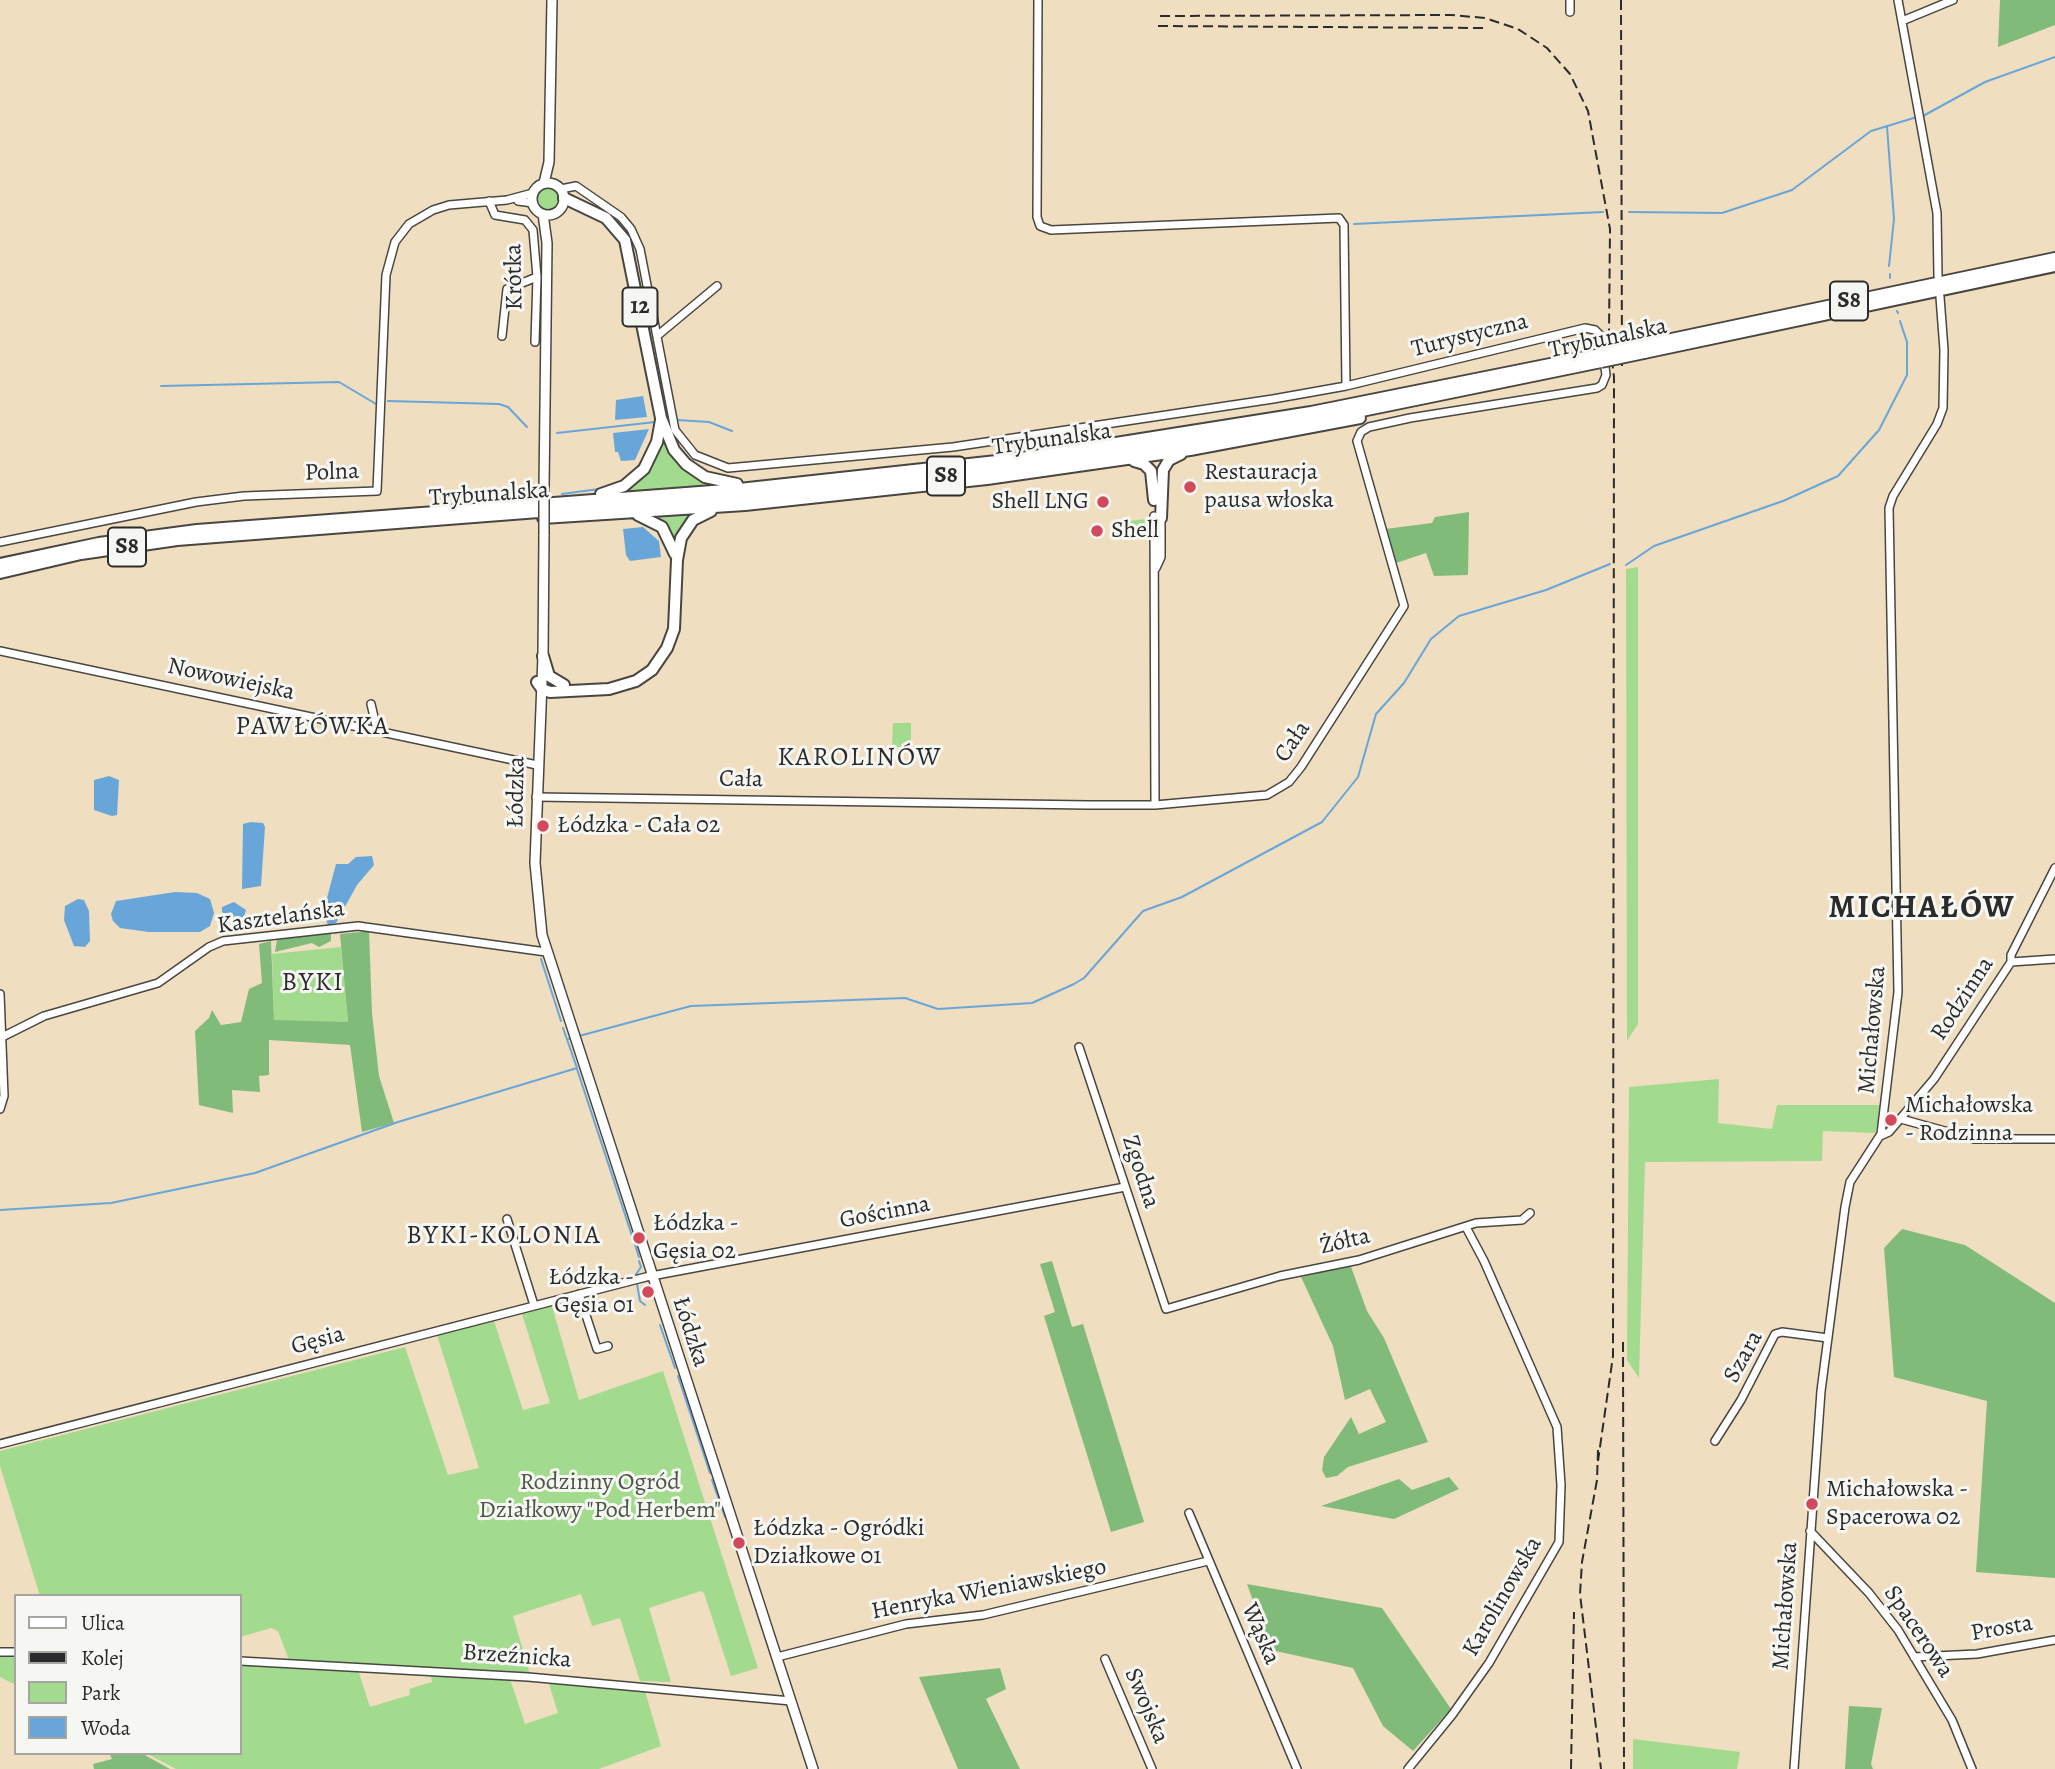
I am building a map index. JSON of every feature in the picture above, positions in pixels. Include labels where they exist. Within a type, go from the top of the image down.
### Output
[{"type":"highway","name":"12","points":[[554,198],[592,212],[615,225],[629,248],[661,418],[674,450],[694,471],[718,482],[771,486]]},
{"type":"highway","name":"Trybunalska","points":[[1644,349],[2055,258]]},
{"type":"highway","name":"Trybunalska","points":[[0,564],[82,546],[169,533],[771,486],[957,466],[1159,438],[1600,358],[2055,266]]},
{"type":"highway","name":"Trybunalska","points":[[0,573],[81,554],[141,545],[785,493],[956,475],[1177,443],[1418,400],[1600,358]]},
{"type":"highway","points":[[470,517],[509,519],[624,514],[922,487],[1124,460],[1321,428],[1418,400]]},
{"type":"highway","points":[[550,503],[606,493],[631,481],[653,453],[661,418]]},
{"type":"highway","points":[[1158,517],[1164,468],[1172,458],[1190,450]]},
{"type":"highway","points":[[1124,460],[1142,463],[1151,471],[1158,517]]},
{"type":"highway","points":[[539,686],[560,689],[618,683],[660,659],[674,627],[677,560],[682,536],[695,519],[710,511],[745,505]]},
{"type":"highway","points":[[624,514],[645,517],[660,525],[671,541],[677,560]]},
{"type":"highway","points":[[543,656],[549,676],[560,689]]},
{"type":"highway","points":[[542,704],[560,689]]},
{"type":"main road","points":[[552,0],[549,162],[554,198]]},
{"type":"main road","points":[[533,198],[554,198]]},
{"type":"main road","points":[[533,198],[554,198]]},
{"type":"main road","name":"Łódzka","points":[[538,737],[542,704],[539,686],[543,656],[547,243],[554,198]]},
{"type":"main road","name":"Łódzka","points":[[544,535],[539,568],[535,885],[546,953],[649,1277],[812,1769]]},
{"type":"street","points":[[554,198],[576,186],[621,217],[631,229],[640,249],[675,430],[695,455],[729,468],[953,447],[1346,386],[1345,225],[1339,218],[1051,230],[1040,226],[1037,217],[1038,0]]},
{"type":"street","points":[[1570,0],[1570,12]]},
{"type":"street","points":[[1898,0],[1921,121],[1938,232],[1938,276]]},
{"type":"street","points":[[1902,21],[1953,0]]},
{"type":"street","name":"Polna","points":[[0,542],[196,502],[244,496],[378,490],[386,275],[391,251],[401,233],[426,213],[449,205],[533,198]]},
{"type":"street","name":"Krótka","points":[[489,201],[495,215],[525,220],[532,226],[537,276],[535,342]]},
{"type":"street","points":[[502,336],[507,289],[537,276]]},
{"type":"street","points":[[657,336],[717,286]]},
{"type":"street","name":"Michałowska","points":[[1794,1769],[1810,1531],[1828,1338],[1848,1192],[1856,1172],[1880,1136],[1898,984],[1889,508],[1893,496],[1937,424],[1943,408],[1940,296]]},
{"type":"street","name":"Turystyczna","points":[[1346,386],[1585,328],[1595,330],[1603,341],[1606,375],[1602,385],[1597,388],[1410,418],[1368,427],[1358,436],[1404,607]]},
{"type":"street","points":[[1155,805],[1158,517]]},
{"type":"street","name":"Cała","points":[[536,797],[1155,805],[1259,797],[1279,790],[1289,782],[1404,607]]},
{"type":"street","name":"Nowowiejska","points":[[0,651],[537,765]]},
{"type":"street","points":[[370,704],[377,730]]},
{"type":"street","name":"Rodzinna","points":[[1880,1136],[1889,1132],[1934,1079],[2011,962],[2011,955],[2055,867]]},
{"type":"street","name":"Kasztelańska","points":[[2,1037],[44,1016],[158,983],[213,945],[223,942],[358,926],[546,953]]},
{"type":"street","points":[[2011,962],[2055,959]]},
{"type":"street","points":[[0,994],[4,1098],[0,1109]]},
{"type":"street","name":"Zgodna","points":[[1079,1047],[1166,1309]]},
{"type":"street","points":[[1900,1119],[1974,1139],[2055,1139]]},
{"type":"street","name":"Gościnna","points":[[649,1277],[1125,1187]]},
{"type":"street","name":"Żółta","points":[[1166,1309],[1280,1276],[1359,1261],[1482,1222],[1522,1220],[1530,1213]]},
{"type":"street","points":[[507,1219],[534,1305]]},
{"type":"street","name":"Karolinowska","points":[[1408,1769],[1489,1663],[1559,1542],[1561,1474],[1557,1427],[1484,1261],[1466,1229]]},
{"type":"street","name":"Gęsia","points":[[0,1444],[649,1277]]},
{"type":"street","points":[[579,1294],[597,1349],[608,1346]]},
{"type":"street","name":"Szara","points":[[1715,1441],[1741,1400],[1775,1334],[1780,1332],[1828,1338]]},
{"type":"street","name":"Wąska","points":[[1189,1513],[1297,1769]]},
{"type":"street","name":"Spacerowa","points":[[1810,1531],[1873,1598],[1914,1657],[1952,1720],[1972,1769]]},
{"type":"street","name":"Henryka Wieniawskiego","points":[[777,1657],[906,1624],[983,1615],[1208,1561]]},
{"type":"street","name":"Prosta","points":[[1914,1657],[1977,1654],[2055,1640]]},
{"type":"street","name":"Swojska","points":[[1105,1659],[1152,1769]]},
{"type":"street","name":"Brzeźnicka","points":[[242,1661],[528,1676],[791,1701]]},
{"type":"green space","points":[[2000,0],[2055,0],[2055,25],[1998,47]]},
{"type":"green space","points":[[548,187],[559,194],[560,199],[553,210],[548,211],[537,204],[536,199],[543,188]]},
{"type":"green space","points":[[663,431],[671,451],[719,484],[621,493],[647,470],[656,456]]},
{"type":"green space","points":[[697,512],[676,545],[650,515]]},
{"type":"green space","points":[[1469,512],[1468,575],[1434,576],[1426,553],[1396,563],[1385,529],[1432,523],[1435,517]]},
{"type":"green space","points":[[1147,519],[1151,523],[1147,534],[1128,536],[1128,521]]},
{"type":"green space","points":[[1638,567],[1638,1024],[1627,1041],[1626,569]]},
{"type":"green space","points":[[893,723],[911,723],[911,747],[892,747]]},
{"type":"green space","points":[[369,931],[372,1013],[379,1076],[394,1123],[362,1132],[350,1045],[269,1040],[269,1075],[259,1076],[260,1092],[232,1090],[233,1113],[199,1105],[195,1031],[209,1018],[212,1010],[221,1025],[241,1022],[249,989],[262,983],[259,944],[271,941],[274,1020],[348,1022],[340,934]]},
{"type":"green space","points":[[331,932],[331,941],[319,947],[312,943],[275,952],[277,939]]},
{"type":"green space","points":[[341,947],[348,1022],[274,1021],[272,954]]},
{"type":"green space","points":[[1719,1079],[1718,1123],[1772,1129],[1777,1105],[1881,1105],[1879,1122],[1875,1133],[1823,1131],[1822,1161],[1645,1162],[1639,1378],[1627,1360],[1629,1087]]},
{"type":"green space","points":[[1902,1229],[1965,1245],[2055,1303],[2055,1578],[1976,1572],[1987,1401],[1894,1377],[1884,1248]]},
{"type":"green space","points":[[1052,1261],[1072,1327],[1083,1324],[1144,1522],[1111,1532],[1044,1316],[1055,1312],[1040,1264]]},
{"type":"green space","points":[[1350,1264],[1367,1311],[1384,1338],[1428,1442],[1348,1467],[1337,1476],[1326,1478],[1322,1470],[1324,1457],[1351,1417],[1359,1434],[1386,1422],[1370,1389],[1345,1400],[1333,1346],[1301,1277]]},
{"type":"green space","name":"Rodzinny Ogród Działkowy \"Pod Herbem\"","points":[[552,1306],[579,1400],[663,1371],[758,1668],[731,1676],[704,1593],[701,1591],[649,1608],[671,1682],[640,1681],[620,1618],[592,1626],[581,1594],[513,1616],[530,1674],[289,1660],[278,1631],[271,1628],[242,1636],[242,1594],[39,1594],[0,1466],[0,1451],[405,1347],[448,1475],[479,1468],[437,1335],[494,1321],[523,1410],[550,1403],[522,1314]]},
{"type":"green space","points":[[1449,1477],[1459,1489],[1394,1519],[1321,1506],[1399,1479],[1412,1490]]},
{"type":"green space","points":[[1247,1584],[1382,1608],[1451,1709],[1413,1751],[1383,1726],[1353,1668],[1271,1650]]},
{"type":"green space","points":[[0,1656],[14,1656],[14,1684],[0,1677]]},
{"type":"green space","points":[[242,1665],[358,1670],[370,1707],[410,1695],[409,1689],[432,1682],[431,1675],[510,1679],[525,1724],[558,1713],[548,1681],[645,1691],[661,1746],[599,1769],[176,1769],[150,1755],[242,1755]]},
{"type":"green space","points":[[1000,1668],[1006,1689],[986,1699],[1020,1769],[958,1769],[919,1677]]},
{"type":"green space","points":[[1849,1706],[1882,1708],[1871,1764],[1873,1769],[1845,1769]]},
{"type":"green space","points":[[1633,1739],[1740,1752],[1737,1769],[1633,1769]]},
{"type":"green space","points":[[110,1755],[145,1755],[170,1769],[94,1769],[93,1764],[112,1759]]},
{"type":"water","points":[[643,396],[647,417],[615,420],[616,400]]},
{"type":"water","points":[[649,429],[635,460],[621,461],[618,452],[615,452],[613,433]]},
{"type":"water","points":[[643,527],[659,541],[661,557],[630,561],[626,555],[623,529]]},
{"type":"water","points":[[109,776],[119,780],[117,815],[112,816],[94,810],[94,780]]},
{"type":"water","points":[[263,823],[265,827],[261,886],[242,889],[243,824]]},
{"type":"water","points":[[372,856],[374,865],[357,885],[336,923],[328,925],[323,913],[336,864],[348,864],[356,857]]},
{"type":"water","points":[[175,892],[197,893],[210,899],[214,913],[210,926],[200,932],[149,932],[120,928],[113,921],[111,914],[116,901]]},
{"type":"water","points":[[78,899],[84,900],[89,911],[90,941],[85,947],[74,946],[64,920],[65,906]]},
{"type":"water","points":[[234,902],[246,910],[243,920],[236,921],[222,912],[222,907]]},
{"type":"waterway","points":[[1923,116],[1985,82],[2055,57]]},
{"type":"waterway","points":[[1629,212],[1722,213],[1792,190],[1871,131],[1917,117]]},
{"type":"waterway","points":[[1887,127],[1894,219],[1889,266]]},
{"type":"waterway","points":[[1354,224],[1603,212]]},
{"type":"waterway","points":[[1626,565],[1654,546],[1783,501],[1838,476],[1879,430],[1907,375],[1907,342],[1900,321]]},
{"type":"waterway","points":[[161,386],[339,382],[376,404]]},
{"type":"waterway","points":[[388,401],[499,404],[508,407],[527,427]]},
{"type":"waterway","points":[[677,420],[709,422],[732,431]]},
{"type":"waterway","points":[[557,433],[655,422]]},
{"type":"waterway","points":[[635,470],[642,461]]},
{"type":"waterway","points":[[562,494],[599,489]]},
{"type":"waterway","points":[[579,1036],[691,1006],[905,998],[938,1009],[1032,1003],[1074,984],[1084,978],[1143,911],[1182,897],[1322,822],[1358,777],[1376,714],[1404,683],[1431,639],[1459,616],[1546,590],[1610,564]]},
{"type":"waterway","points":[[541,959],[561,1021]]},
{"type":"waterway","points":[[0,1210],[111,1203],[255,1173],[398,1122],[577,1068],[563,1028]]},
{"type":"waterway","points":[[567,1039],[573,1038]]},
{"type":"waterway","points":[[577,1069],[639,1257]]},
{"type":"waterway","points":[[635,1276],[641,1267],[639,1261]]},
{"type":"waterway","points":[[637,1284],[640,1301],[645,1305]]},
{"type":"waterway","points":[[660,1325],[675,1368]]},
{"type":"waterway","points":[[678,1376],[710,1473]]},
{"type":"waterway","points":[[712,1480],[725,1517]]},
{"type":"railway","points":[[1621,0],[1622,366]]},
{"type":"railway","points":[[1160,16],[1451,15],[1485,18],[1518,29],[1547,48],[1570,74],[1588,111],[1610,229],[1609,334],[1614,377],[1613,1356],[1598,1461]]},
{"type":"railway","points":[[1158,26],[1485,28]]},
{"type":"railway","points":[[1623,1342],[1624,1769]]},
{"type":"railway","points":[[1598,1450],[1597,1480],[1582,1562],[1580,1594],[1601,1769]]},
{"type":"railway","points":[[1571,1769],[1574,1612]]},
{"type":"place","name":"Restauracja pausa włoska","points":[[1190,487]]},
{"type":"place","name":"Shell LNG","points":[[1103,502]]},
{"type":"place","name":"Shell","points":[[1097,531]]},
{"type":"place","name":"Łódzka - Cała 02","points":[[543,826]]},
{"type":"place","name":"Michałowska - Rodzinna","points":[[1891,1120]]},
{"type":"place","name":"Łódzka - Gęsia 02","points":[[639,1238]]},
{"type":"place","name":"Łódzka - Gęsia 01","points":[[648,1292]]},
{"type":"place","name":"Michałowska - Spacerowa 02","points":[[1812,1504]]},
{"type":"place","name":"Łódzka - Ogródki Działkowe 01","points":[[739,1543]]},
{"type":"district","name":"PAWŁÓWKA","points":[[313,728]]},
{"type":"district","name":"KAROLINÓW","points":[[860,759]]},
{"type":"district","name":"MICHAŁÓW","points":[[1922,909]]},
{"type":"district","name":"BYKI","points":[[313,984]]},
{"type":"district","name":"BYKI-KOLONIA","points":[[504,1237]]}]
